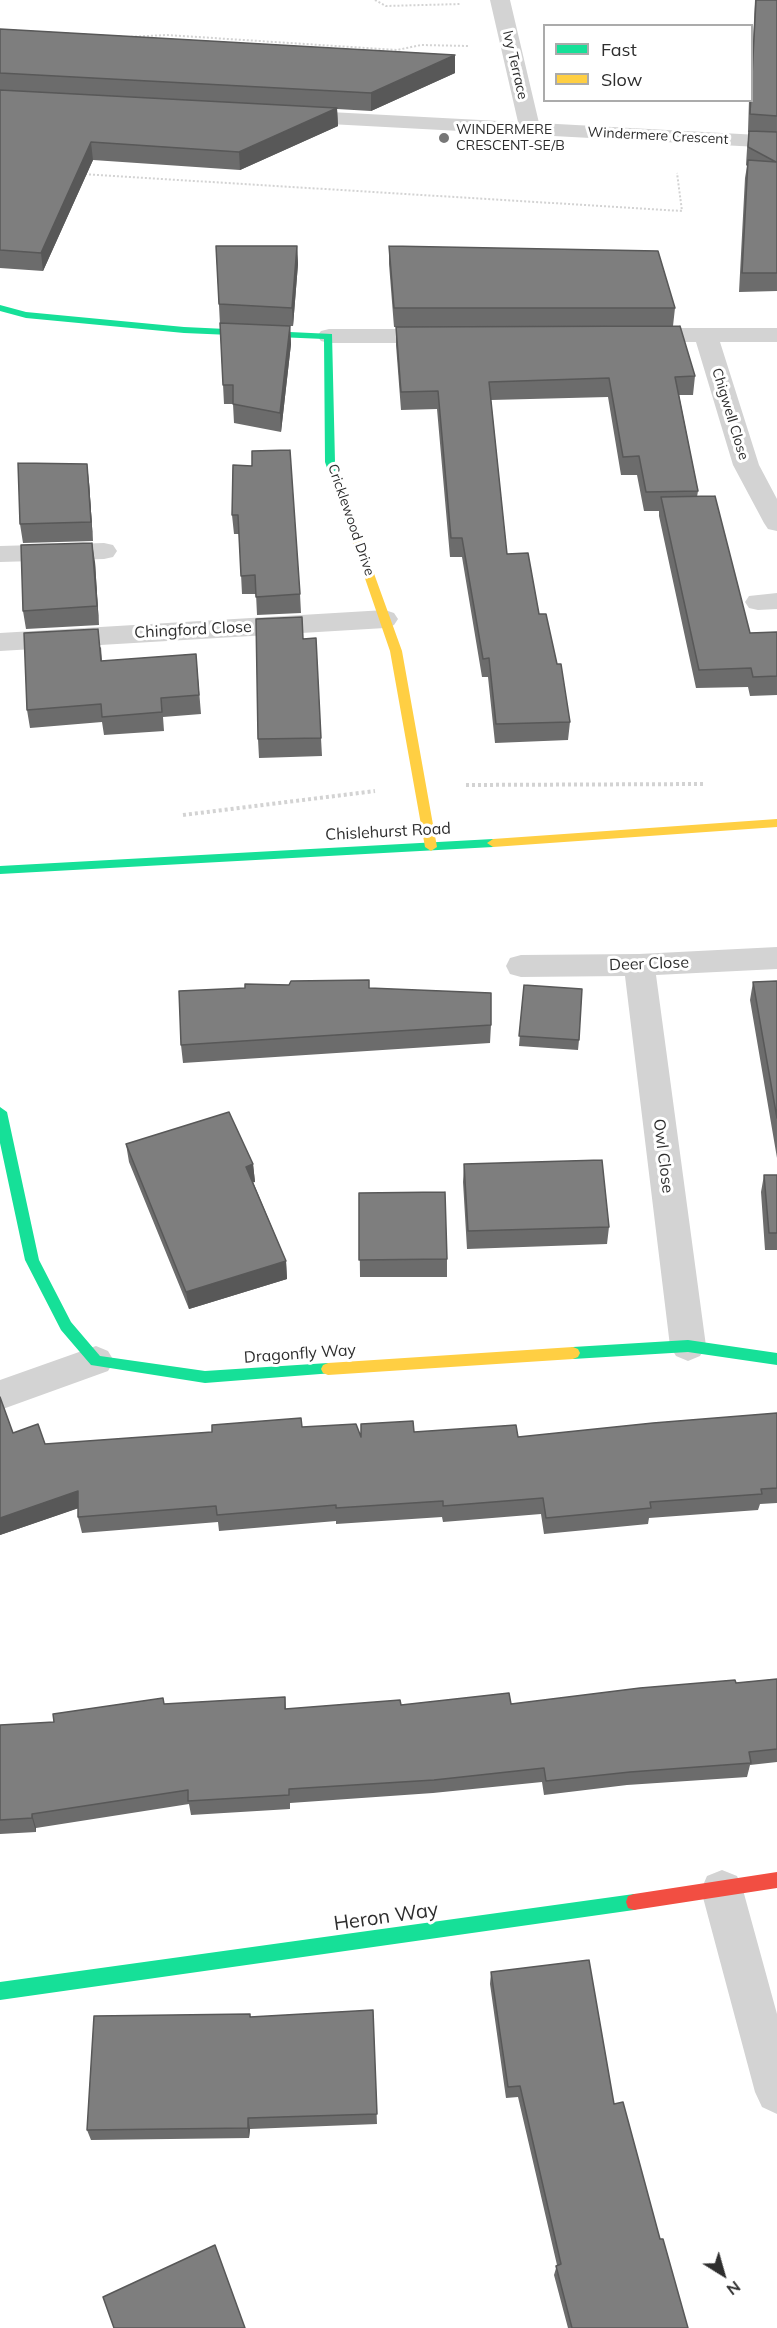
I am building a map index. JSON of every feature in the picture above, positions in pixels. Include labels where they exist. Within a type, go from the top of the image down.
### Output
[{"type":"street","name":"Ivy Terrace","points":[[501,1],[530,130]]},
{"type":"street","name":"Windermere Crescent","points":[[268,115],[777,142]]},
{"type":"street","points":[[0,308],[26,315],[184,330],[329,336],[459,336]]},
{"type":"street","points":[[612,335],[777,335]]},
{"type":"street","name":"Chigwell Close","points":[[706,335],[746,465],[777,523]]},
{"type":"street","name":"Cricklewood Drive","points":[[329,336],[330,462],[396,651],[431,847]]},
{"type":"street","points":[[0,554],[104,551]]},
{"type":"street","name":"Chingford Close","points":[[0,642],[385,619]]},
{"type":"street","name":"Chislehurst Road","points":[[0,870],[431,847],[777,823]]},
{"type":"street","name":"Deer Close","points":[[521,966],[639,965],[777,958]]},
{"type":"street","name":"Owl Close","points":[[639,965],[688,1346]]},
{"type":"street","points":[[0,1112],[32,1260],[66,1326],[96,1361],[0,1395]]},
{"type":"street","name":"Dragonfly Way","points":[[96,1361],[205,1377],[688,1346],[777,1359]]},
{"type":"street","name":"Heron Way","points":[[0,1991],[722,1890],[777,1880]]},
{"type":"street","points":[[722,1890],[777,2092]]},
{"type":"path","points":[[375,0],[386,6],[501,1]]},
{"type":"path","points":[[120,37],[167,35],[397,50],[421,45],[511,46]]},
{"type":"path","points":[[71,174],[682,211],[672,137]]},
{"type":"building","points":[[756,0],[777,0],[777,116],[750,114],[751,102],[753,102]]},
{"type":"building","points":[[0,29],[455,55],[371,93],[0,73]]},
{"type":"building","points":[[0,90],[337,108],[239,152],[91,142],[41,253],[0,250]]},
{"type":"building","points":[[749,131],[777,132],[777,273],[742,273],[748,160],[776,162],[748,147]]},
{"type":"building","points":[[216,246],[297,246],[292,308],[219,304]]},
{"type":"building","points":[[389,246],[658,251],[675,308],[394,308]]},
{"type":"building","points":[[220,323],[290,326],[280,413],[233,404],[233,385],[223,385]]},
{"type":"building","points":[[680,326],[695,376],[675,377],[698,491],[646,492],[639,456],[623,457],[609,378],[489,382],[507,554],[528,553],[539,614],[546,614],[557,664],[561,664],[570,722],[496,724],[489,658],[483,659],[462,538],[451,538],[438,391],[401,392],[396,327]]},
{"type":"building","points":[[290,450],[300,594],[256,597],[255,575],[241,576],[238,515],[232,515],[233,465],[252,466],[252,451]]},
{"type":"building","points":[[18,463],[87,464],[91,522],[20,524]]},
{"type":"building","points":[[715,496],[750,633],[777,632],[777,676],[753,677],[751,668],[699,670],[661,497]]},
{"type":"building","points":[[92,543],[97,606],[23,611],[21,545]]},
{"type":"building","points":[[302,617],[303,639],[316,638],[321,738],[258,739],[256,619]]},
{"type":"building","points":[[98,629],[101,661],[196,654],[199,695],[161,698],[162,712],[102,717],[101,704],[27,710],[24,633]]},
{"type":"building","points":[[369,980],[369,988],[491,993],[491,1025],[181,1045],[179,991],[245,988],[245,984],[289,985],[291,981]]},
{"type":"building","points":[[777,981],[777,1118],[753,982]]},
{"type":"building","points":[[524,985],[582,989],[579,1040],[519,1036]]},
{"type":"building","points":[[229,1112],[253,1164],[246,1167],[286,1261],[186,1292],[126,1144]]},
{"type":"building","points":[[602,1160],[609,1227],[468,1231],[464,1164]]},
{"type":"building","points":[[764,1175],[777,1175],[777,1233],[769,1233]]},
{"type":"building","points":[[445,1192],[447,1259],[359,1260],[359,1193]]},
{"type":"building","points":[[0,1397],[13,1433],[38,1424],[45,1444],[212,1432],[212,1425],[301,1418],[302,1427],[356,1424],[361,1437],[361,1424],[413,1421],[414,1432],[516,1425],[518,1437],[777,1413],[777,1488],[761,1489],[762,1494],[650,1502],[651,1508],[546,1518],[543,1498],[443,1506],[443,1501],[336,1508],[336,1505],[217,1515],[216,1506],[78,1517],[78,1491],[0,1518]]},
{"type":"building","points":[[777,1679],[777,1749],[749,1752],[751,1763],[546,1781],[544,1768],[434,1780],[289,1789],[289,1795],[188,1801],[188,1790],[32,1814],[32,1818],[0,1820],[0,1725],[54,1722],[53,1714],[163,1698],[164,1704],[285,1697],[285,1709],[400,1700],[401,1705],[509,1693],[511,1704],[640,1688]]},
{"type":"building","points":[[589,1960],[614,2104],[623,2102],[660,2239],[663,2239],[688,2328],[572,2328],[556,2266],[561,2264],[520,2086],[508,2087],[491,1972]]},
{"type":"building","points":[[373,2010],[377,2114],[248,2118],[248,2128],[87,2130],[94,2016],[250,2014],[250,2017]]},
{"type":"building","points":[[215,2245],[245,2328],[114,2328],[103,2297]]},
{"type":"traffic: fast","points":[[0,308],[26,315],[184,330],[329,336],[330,462],[354,532]]},
{"type":"traffic: fast","points":[[0,870],[493,843]]},
{"type":"traffic: fast","points":[[0,1112],[32,1260],[66,1326],[96,1361],[205,1377],[328,1369]]},
{"type":"traffic: fast","points":[[573,1353],[688,1346],[777,1359]]},
{"type":"traffic: fast","points":[[0,1991],[634,1902]]},
{"type":"traffic: slow","points":[[354,532],[396,651],[431,847]]},
{"type":"traffic: slow","points":[[493,843],[777,823]]},
{"type":"traffic: slow","points":[[328,1369],[573,1353]]},
{"type":"traffic: jam","points":[[634,1902],[777,1880]]},
{"type":"place","name":"WINDERMERE CRESCENT-SE/B","points":[[444,138]]}]
